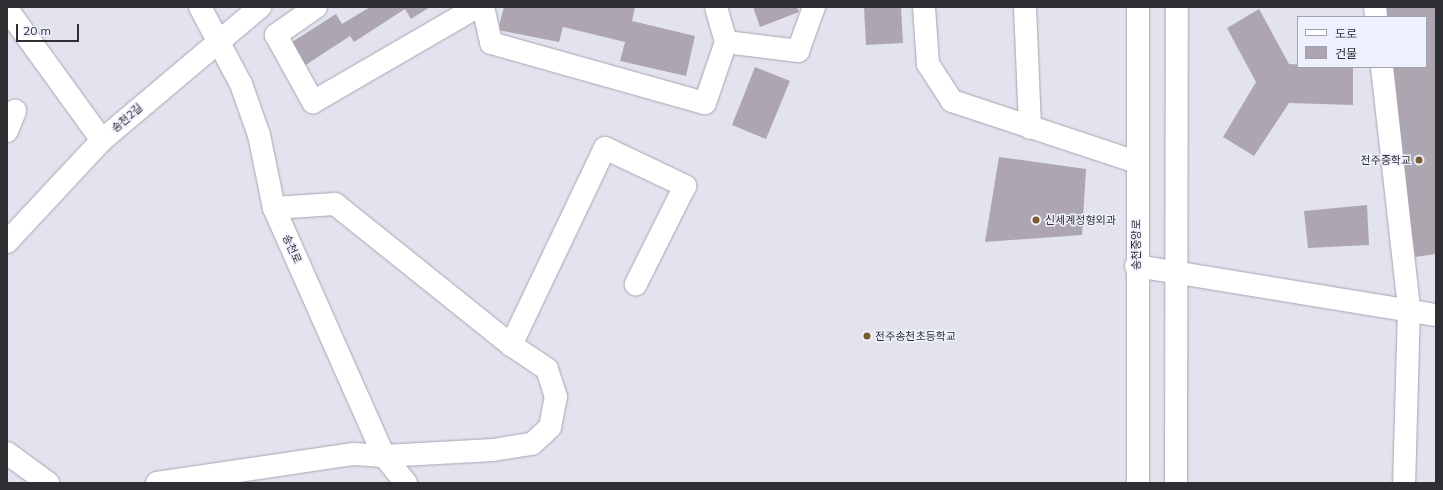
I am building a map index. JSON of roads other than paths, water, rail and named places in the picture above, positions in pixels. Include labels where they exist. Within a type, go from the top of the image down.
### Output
[{"type":"street","name":"송천로","points":[[200,7],[241,84],[259,136],[274,208],[384,456],[406,483]]},
{"type":"street","name":"송천2길","points":[[7,242],[102,140],[218,40],[260,7]]},
{"type":"street","points":[[316,7],[276,35],[313,102],[477,7]]},
{"type":"street","points":[[483,7],[491,43],[705,103],[726,42],[716,7]]},
{"type":"street","points":[[726,42],[798,51],[814,7]]},
{"type":"street","points":[[924,7],[928,64],[952,101],[1136,162]]},
{"type":"street","points":[[1025,7],[1030,128]]},
{"type":"street","name":"송천중앙로","points":[[1138,7],[1136,162],[1138,483]]},
{"type":"street","points":[[1176,483],[1177,7]]},
{"type":"street","points":[[7,10],[102,140]]},
{"type":"street","points":[[1382,68],[1409,308],[1404,483]]},
{"type":"street","points":[[511,345],[605,148],[685,186],[636,284]]},
{"type":"street","points":[[157,483],[354,454],[384,456],[532,444],[550,427],[556,397],[547,369],[511,345],[335,204],[274,208]]},
{"type":"street","points":[[1136,266],[1176,270],[1409,308],[1436,315]]},
{"type":"street","points":[[7,453],[48,483]]},
{"type":"place","name":"전주중학교","points":[[1419,160]]},
{"type":"place","name":"신세계정형외과","points":[[1036,220]]},
{"type":"place","name":"전주송천초등학교","points":[[867,336]]}]
